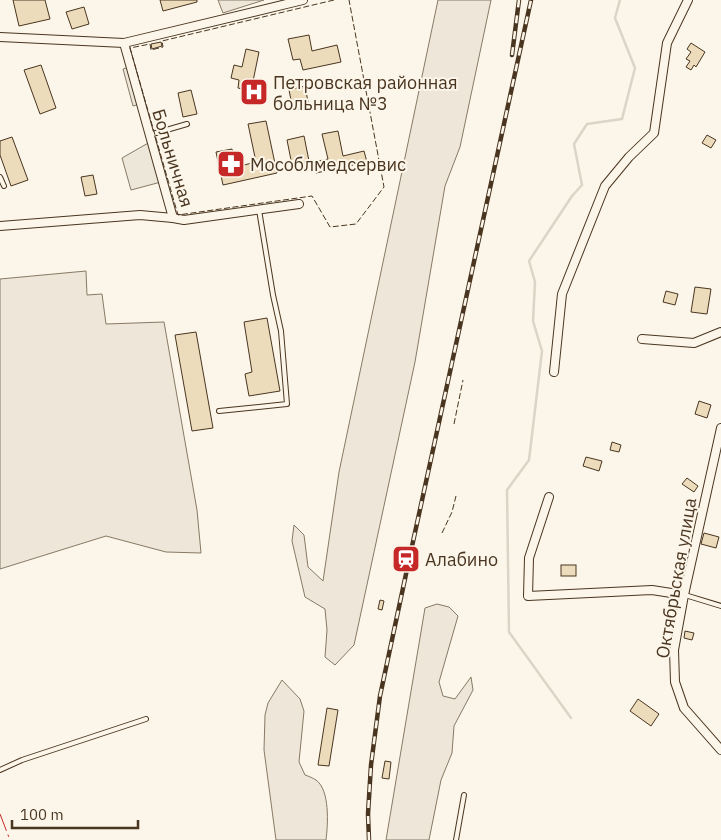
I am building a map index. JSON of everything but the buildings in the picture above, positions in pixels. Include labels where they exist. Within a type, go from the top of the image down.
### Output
[{"type":"street","points":[[0,37],[124,43],[303,0]]},
{"type":"street","points":[[554,372],[562,294],[605,186],[628,157],[654,133],[666,43],[688,0]]},
{"type":"street","name":"Больничная","points":[[124,43],[173,218],[184,220],[299,204]]},
{"type":"street","points":[[0,226],[140,214],[173,218]]},
{"type":"street","points":[[642,339],[694,343],[721,332]]},
{"type":"street","name":"Октябрьская улица","points":[[721,428],[684,595],[674,650],[675,682],[684,708],[721,750]]},
{"type":"street","points":[[549,497],[529,558],[528,596],[652,590],[684,595]]},
{"type":"lane","points":[[149,135],[187,124]]},
{"type":"lane","points":[[0,177],[4,186]]},
{"type":"lane","points":[[219,412],[287,404],[281,331],[272,295],[259,210]]},
{"type":"lane","points":[[684,595],[721,606]]},
{"type":"lane","points":[[0,770],[22,760],[146,719]]},
{"type":"lane","points":[[456,840],[464,796]]},
{"type":"shaded area","points":[[218,0],[264,0],[223,13]]},
{"type":"shaded area","points":[[438,0],[491,0],[460,147],[445,186],[415,362],[354,645],[335,665],[325,657],[327,630],[325,609],[305,597],[292,541],[294,525],[304,535],[308,567],[323,581],[339,472]]},
{"type":"shaded area","points":[[129,67],[140,104],[133,106],[123,69]]},
{"type":"shaded area","points":[[150,142],[161,182],[131,190],[122,158]]},
{"type":"shaded area","points":[[86,271],[87,295],[102,294],[106,324],[164,322],[197,510],[201,553],[166,552],[106,536],[0,569],[0,279]]},
{"type":"shaded area","points":[[437,604],[449,607],[458,616],[439,682],[443,696],[455,699],[471,677],[473,690],[454,726],[452,753],[441,780],[429,840],[386,840],[425,608]]},
{"type":"shaded area","points":[[282,680],[300,699],[304,711],[299,762],[305,775],[316,780],[324,791],[327,808],[326,840],[276,840],[264,750],[265,715],[268,703]]},
{"type":"waterway","points":[[571,718],[509,632],[507,490],[529,460],[542,351],[533,321],[535,282],[529,261],[572,196],[582,185],[574,144],[587,124],[622,119],[635,68],[615,18],[620,0]]},
{"type":"railway","points":[[512,55],[519,0]]},
{"type":"railway","points":[[369,840],[368,814],[371,765],[380,696],[531,0]]},
{"type":"fence","points":[[334,0],[162,41],[163,47],[151,50],[150,44],[130,48],[178,215],[312,196],[330,227],[356,224],[384,187],[349,0]]},
{"type":"fence","points":[[454,424],[463,380]]},
{"type":"fence","points":[[442,533],[452,512],[456,496]]},
{"type":"power","points":[[0,814],[10,840]]},
{"type":"place","name":"Петровская районная больница №3","points":[[254,92]]},
{"type":"place","name":"Мособлмедсервис","points":[[231,164]]},
{"type":"place","name":"Алабино","points":[[406,559]]}]
